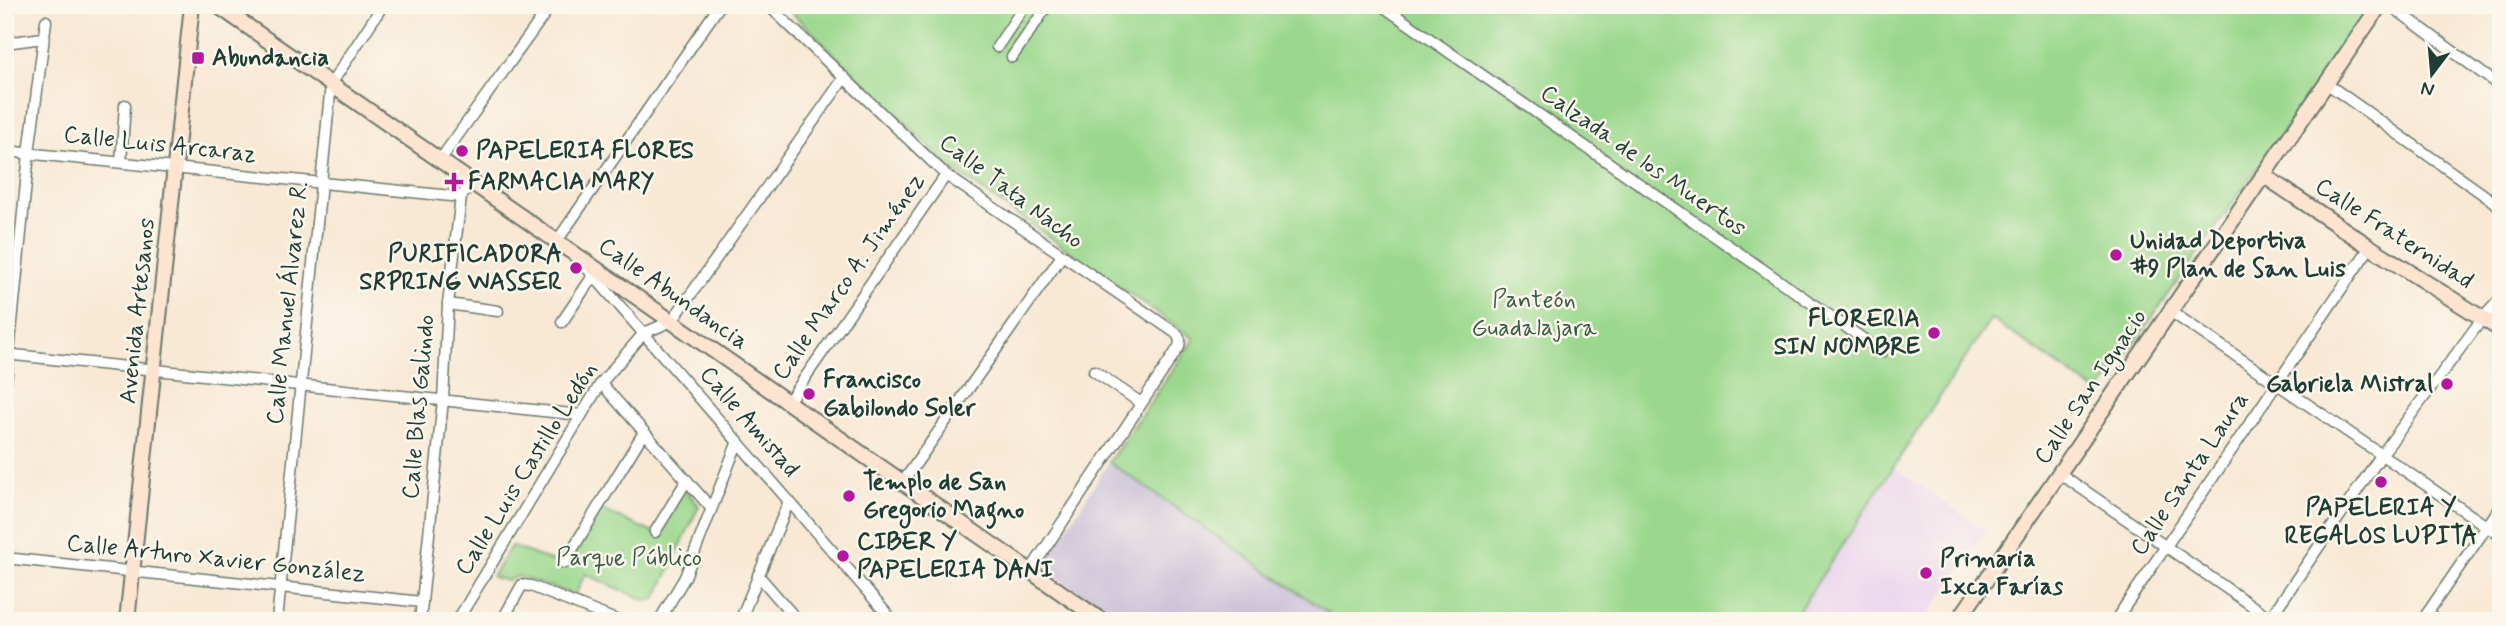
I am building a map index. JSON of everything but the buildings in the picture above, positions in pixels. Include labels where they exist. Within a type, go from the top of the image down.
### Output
[{"type":"street","name":"Avenida Artesanos","points":[[127,621],[192,5]]},
{"type":"street","name":"Calle Abundancia","points":[[217,5],[572,251],[596,272],[672,321],[1102,621]]},
{"type":"street","name":"Calle Manuel Álvarez R.","points":[[277,621],[331,84],[383,5]]},
{"type":"street","points":[[440,160],[551,5]]},
{"type":"street","points":[[556,241],[720,5]]},
{"type":"street","name":"Calle Tata Nacho","points":[[768,5],[946,175],[1061,257],[1177,334],[1179,347],[1141,403]]},
{"type":"street","points":[[997,47],[1025,5]]},
{"type":"street","points":[[1012,57],[1048,5]]},
{"type":"street","name":"Calzada de los Muertos","points":[[1381,5],[1882,352]]},
{"type":"street","name":"Calle San Ignacio","points":[[1958,621],[2379,5]]},
{"type":"street","points":[[2390,5],[2501,87]]},
{"type":"street","points":[[5,392],[29,153],[46,21]]},
{"type":"street","points":[[5,43],[44,38]]},
{"type":"street","points":[[672,321],[845,78]]},
{"type":"street","points":[[2326,83],[2501,206]]},
{"type":"street","points":[[121,162],[125,105]]},
{"type":"street","name":"Calle Luis Arcaraz","points":[[5,150],[461,197]]},
{"type":"street","name":"Calle Marco A. Jiménez","points":[[788,402],[946,175]]},
{"type":"street","name":"Calle Fraternidad","points":[[2263,175],[2501,330]]},
{"type":"street","points":[[461,197],[471,182]]},
{"type":"street","name":"Calle Blas Galindo","points":[[420,621],[461,197]]},
{"type":"street","name":"Calle Santa Laura","points":[[2115,621],[2370,247]]},
{"type":"street","points":[[903,482],[1061,257]]},
{"type":"street","points":[[562,322],[596,272]]},
{"type":"street","name":"Calle Amistad","points":[[596,272],[644,334],[893,621]]},
{"type":"street","points":[[2059,473],[2271,620],[2382,454],[2482,319],[2501,298]]},
{"type":"street","points":[[449,304],[498,311]]},
{"type":"street","points":[[2170,311],[2501,536]]},
{"type":"street","name":"Calle Luis Castillo Ledón","points":[[457,621],[601,383],[644,334],[672,321]]},
{"type":"street","points":[[7,354],[582,415]]},
{"type":"street","points":[[1030,571],[1141,403],[1094,371]]},
{"type":"street","points":[[601,383],[711,509]]},
{"type":"street","points":[[564,564],[644,432]]},
{"type":"street","points":[[659,621],[685,577],[738,441]]},
{"type":"street","points":[[655,532],[687,480]]},
{"type":"street","points":[[740,621],[789,501]]},
{"type":"street","points":[[2422,621],[2501,506]]},
{"type":"street","name":"Calle Arturo Xavier González","points":[[5,558],[422,602]]},
{"type":"street","points":[[758,575],[798,621]]},
{"type":"street","points":[[502,621],[522,585],[531,586],[618,621]]},
{"type":"shaded area","points":[[1109,462],[1340,621],[1120,621],[1042,567]]},
{"type":"shaded area","points":[[1893,467],[1986,531],[1925,621],[1818,621],[1800,609]]},
{"type":"green space","name":"Panteón Guadalajara","points":[[784,5],[2372,5],[2099,393],[1991,319],[1792,621],[1340,621],[1109,462],[1194,339],[951,168]]},
{"type":"green space","name":"Parque Público","points":[[684,488],[699,506],[656,599],[647,601],[585,574],[575,595],[518,576],[507,581],[492,577],[511,546],[565,566],[600,509],[656,534]]},
{"type":"place","name":"Abundancia","points":[[198,58]]},
{"type":"place","name":"PAPELERIA FLORES","points":[[462,151]]},
{"type":"place","name":"FARMACIA MARY","points":[[454,182]]},
{"type":"place","name":"Unidad Deportiva #9 Plan de San Luis","points":[[2116,255]]},
{"type":"place","name":"PURIFICADORA SRPRING WASSER","points":[[576,268]]},
{"type":"place","name":"FLORERIA SIN NOMBRE","points":[[1934,333]]},
{"type":"place","name":"Gabriela Mistral","points":[[2447,384]]},
{"type":"place","name":"Francisco Gabilondo Soler","points":[[809,394]]},
{"type":"place","name":"PAPELERIA Y REGALOS LUPITA","points":[[2381,482]]},
{"type":"place","name":"Templo de San Gregorio Magno","points":[[849,496]]},
{"type":"place","name":"CIBER Y PAPELERIA DANI","points":[[843,556]]},
{"type":"place","name":"Primaria Ixca Farías","points":[[1926,573]]}]
